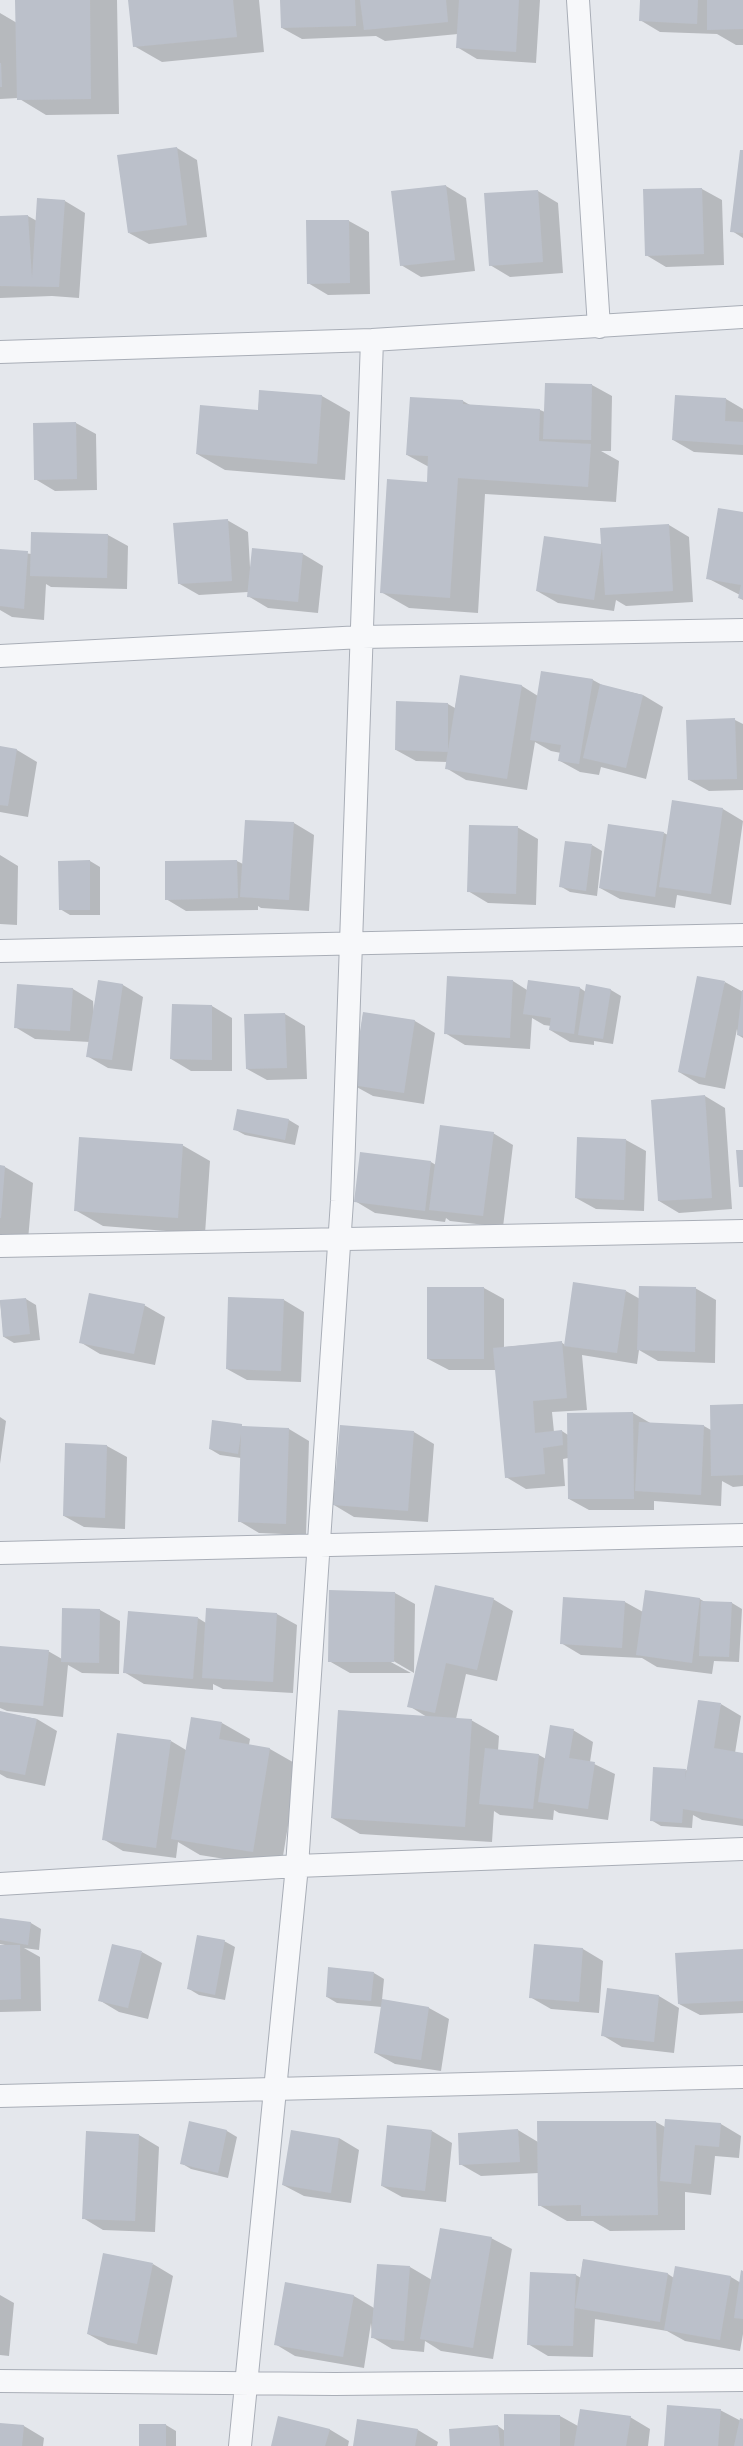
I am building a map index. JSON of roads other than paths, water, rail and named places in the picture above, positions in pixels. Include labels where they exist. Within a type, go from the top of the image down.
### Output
[{"type":"street","points":[[578,0],[598,327]]},
{"type":"street","points":[[0,352],[372,340],[743,317]]},
{"type":"street","points":[[240,2446],[297,1866],[339,1240],[372,340]]},
{"type":"street","points":[[0,656],[362,637],[743,630]]},
{"type":"street","points":[[0,951],[351,945],[743,935]]},
{"type":"street","points":[[0,1246],[743,1231]]},
{"type":"street","points":[[0,1553],[743,1534]]},
{"type":"street","points":[[0,1884],[297,1866],[743,1849]]},
{"type":"street","points":[[0,2096],[743,2077]]},
{"type":"street","points":[[0,2381],[246,2382],[743,2380]]}]
